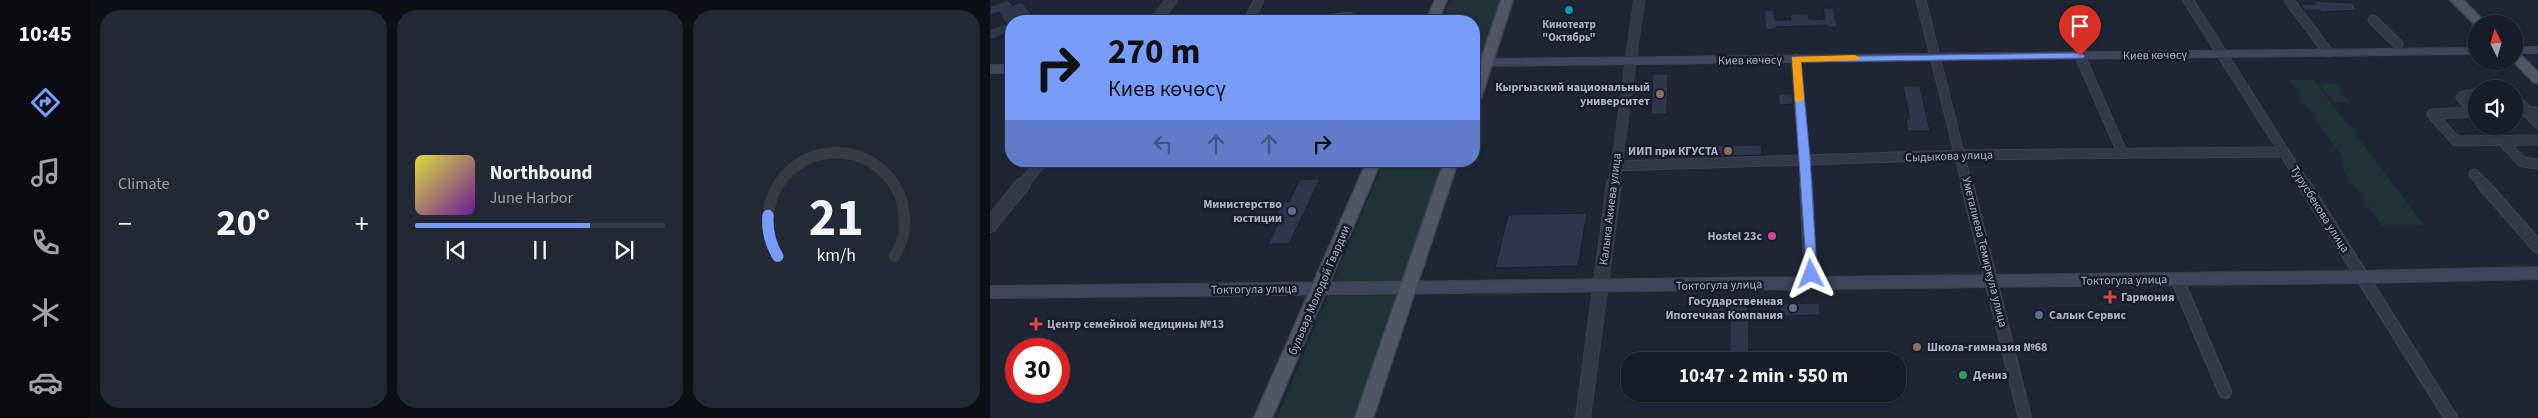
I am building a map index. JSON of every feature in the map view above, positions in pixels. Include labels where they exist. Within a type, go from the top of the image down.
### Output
[{"type":"main road","points":[[1435,15],[1441,0]]},
{"type":"main road","points":[[1480,63],[1507,0]]},
{"type":"main road","points":[[2456,0],[2472,15]]},
{"type":"main road","name":"Киев көчөсү","points":[[1480,63],[2468,50]]},
{"type":"main road","points":[[2523,50],[2538,50]]},
{"type":"main road","points":[[2523,64],[2538,79]]},
{"type":"main road","points":[[990,69],[1005,69]]},
{"type":"main road","name":"бульвар Молодой Гвардии","points":[[1263,418],[1372,167]]},
{"type":"main road","points":[[1364,418],[1449,167]]},
{"type":"main road","name":"Токтогула улица","points":[[990,292],[1408,289],[2362,277],[2538,273]]},
{"type":"street","points":[[1160,15],[1172,0]]},
{"type":"street","points":[[1252,15],[1259,0]]},
{"type":"street","name":"Калыка Акиева улица","points":[[1583,418],[1615,166],[1639,0]]},
{"type":"street","name":"Уметалиева Темиркула улица","points":[[1921,0],[2025,418]]},
{"type":"street","name":"Турусбекова улица","points":[[2188,0],[2451,418]]},
{"type":"street","points":[[2289,0],[2328,52]]},
{"type":"street","points":[[2373,20],[2398,44]]},
{"type":"street","points":[[2080,56],[2122,152]]},
{"type":"street","points":[[1796,59],[1805,161],[1811,284]]},
{"type":"street","points":[[2468,95],[2461,96],[2468,103]]},
{"type":"street","points":[[2523,107],[2538,123]]},
{"type":"street","points":[[2468,112],[2432,114],[2456,141],[2538,140]]},
{"type":"street","points":[[2523,112],[2538,112]]},
{"type":"street","points":[[2502,141],[2522,162],[2538,164]]},
{"type":"street","name":"Сыдыкова улица","points":[[1615,166],[1961,155],[2283,152]]},
{"type":"street","points":[[990,225],[1037,167]]},
{"type":"street","points":[[2474,174],[2538,247]]},
{"type":"street","points":[[2177,279],[2225,392]]},
{"type":"shaded area","points":[[1451,0],[1503,0],[1482,59],[1480,59],[1480,15],[1445,15]]},
{"type":"shaded area","points":[[2289,80],[2314,80],[2424,225],[2382,226],[2344,171],[2343,159]]},
{"type":"shaded area","points":[[2336,83],[2350,102],[2334,102],[2319,84]]},
{"type":"shaded area","points":[[1381,167],[1445,167],[1406,282],[1333,283]]},
{"type":"shaded area","points":[[1402,295],[1359,418],[1277,418],[1328,296]]},
{"type":"building","points":[[1008,0],[1012,5],[1022,2],[1032,15],[1005,15],[1005,22],[999,12],[990,15],[990,6]]},
{"type":"building","points":[[2313,1],[2352,3],[2357,10],[2322,12],[2320,10],[2305,10],[2300,4],[2315,4]]},
{"type":"building","points":[[1823,8],[1833,8],[1837,27],[1827,27],[1827,25],[1776,27],[1776,29],[1766,30],[1764,10],[1773,10],[1775,20],[1791,20],[1790,14],[1808,14],[1809,19],[1825,19]]},
{"type":"building","points":[[1005,24],[1005,34],[990,40],[990,29]]},
{"type":"building","name":"Кыргызский национальный университет","points":[[1653,74],[1668,74],[1667,114],[1651,114]]},
{"type":"building","points":[[1903,86],[1920,86],[1930,131],[1908,131],[1906,119],[1910,119]]},
{"type":"building","points":[[1778,94],[1792,94],[1793,104],[1779,105]]},
{"type":"building","name":"ИИП при КГУСТА","points":[[1761,145],[1762,155],[1693,157],[1694,146]]},
{"type":"building","name":"Министерство юстиции","points":[[1300,179],[1320,179],[1289,244],[1268,244],[1280,220],[1274,220],[1284,202],[1289,202]]},
{"type":"building","points":[[1587,213],[1578,266],[1495,268],[1508,215]]},
{"type":"building","points":[[1713,301],[1748,301],[1749,352],[1730,352],[1730,315],[1712,315]]},
{"type":"building","points":[[1819,303],[1820,315],[1781,316],[1780,304]]},
{"type":"slow traffic","points":[[1799,99],[1796,59],[1855,58]]},
{"type":"place","name":"Кинотеатр \"Октябрь\"","points":[[1569,10]]},
{"type":"place","name":"Кыргызский национальный университет","points":[[1660,94]]},
{"type":"place","name":"ИИП при КГУСТА","points":[[1728,151]]},
{"type":"place","name":"Министерство юстиции","points":[[1292,211]]},
{"type":"place","name":"Hostel 23c","points":[[1772,236]]},
{"type":"place","name":"Гармония","points":[[2110,297]]},
{"type":"place","name":"Государственная Ипотечная Компания","points":[[1793,308]]},
{"type":"place","name":"Салык Сервис","points":[[2039,315]]},
{"type":"place","name":"Центр семейной медицины №13","points":[[1036,324]]},
{"type":"place","name":"Школа-гимназия №68","points":[[1917,347]]},
{"type":"place","name":"Дениз","points":[[1963,375]]},
{"type":"route","points":[[1811,274],[1796,59],[2080,56]]}]
